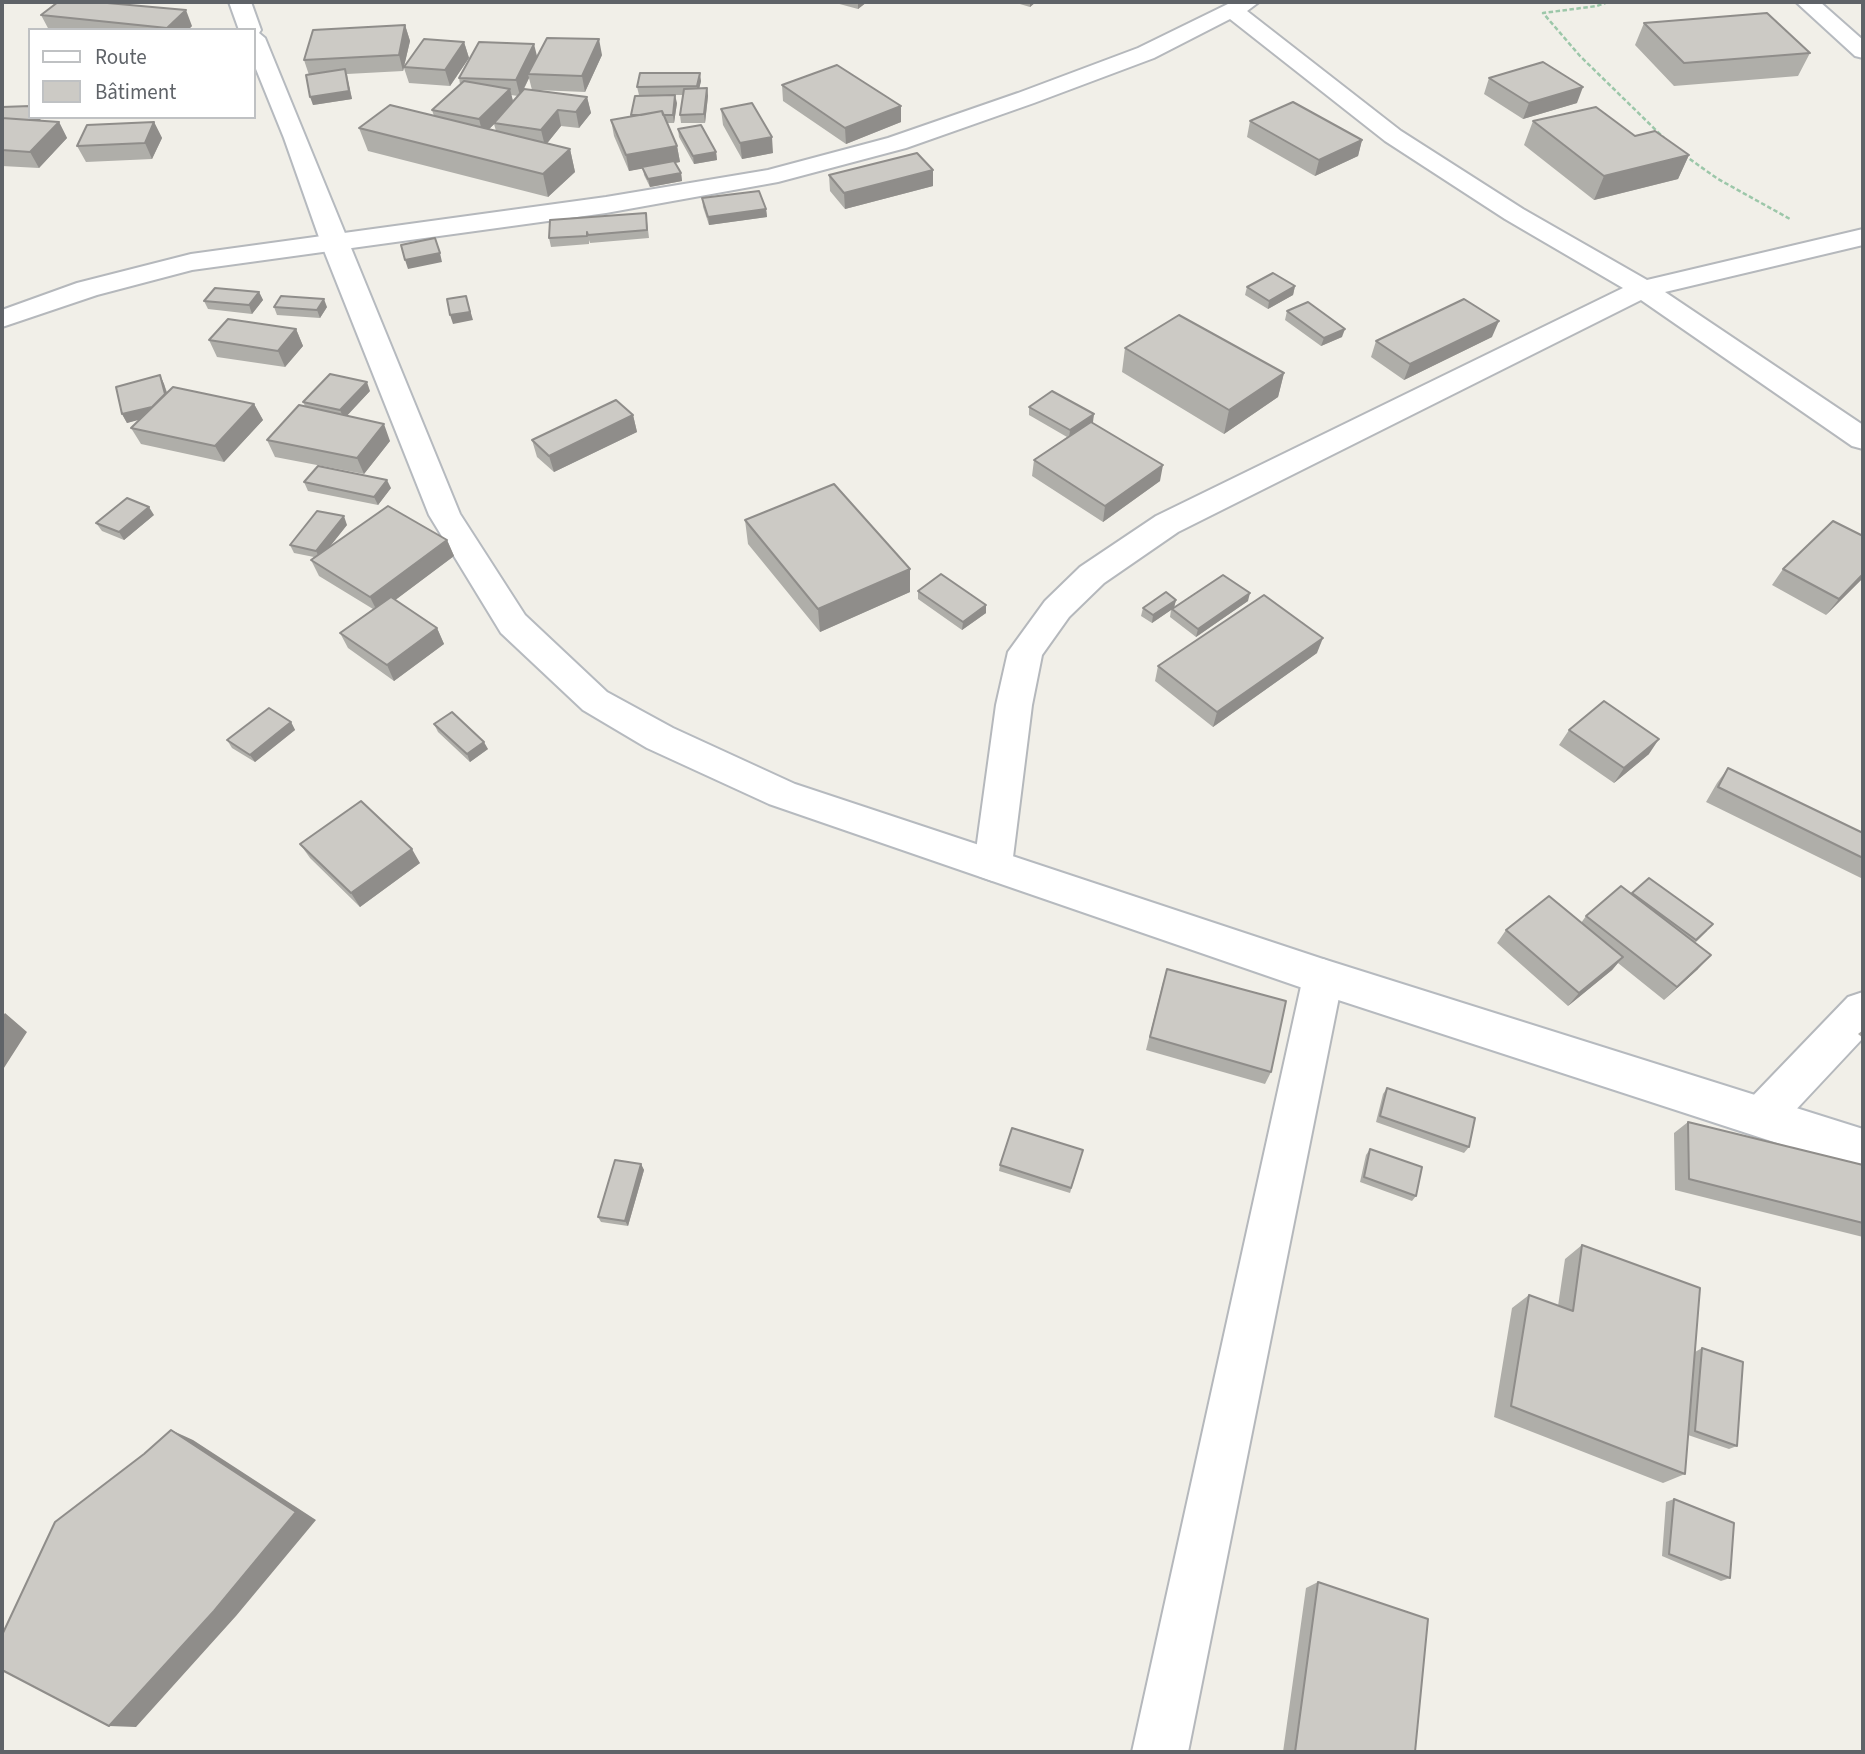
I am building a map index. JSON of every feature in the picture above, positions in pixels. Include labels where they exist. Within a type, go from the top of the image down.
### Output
[{"type":"street","points":[[240,2],[249,28]]},
{"type":"street","points":[[1808,2],[1863,51]]},
{"type":"street","points":[[2,319],[87,289],[191,262],[606,205],[782,174],[897,143],[1026,98],[1146,53],[1240,7],[1393,136],[1514,214],[1643,289],[1863,439]]},
{"type":"street","points":[[256,43],[445,515],[513,624],[595,701],[660,738],[782,794],[1323,977],[1863,1150]]},
{"type":"street","points":[[993,865],[1014,705],[1026,652],[1057,609],[1092,575],[1167,524],[1643,289],[1849,239]]},
{"type":"street","points":[[1160,1752],[1323,977]]},
{"type":"street","points":[[1761,1117],[1863,1010]]},
{"type":"path","points":[[1608,2],[1597,6],[1543,13],[1580,56],[1664,138]]},
{"type":"path","points":[[1684,154],[1718,179],[1849,239]]},
{"type":"building","points":[[58,2],[96,2],[186,10],[167,28],[41,15]]},
{"type":"building","points":[[1767,13],[1810,53],[1684,63],[1644,23]]},
{"type":"building","points":[[405,25],[399,55],[304,60],[313,30]]},
{"type":"building","points":[[547,38],[599,39],[582,76],[528,74]]},
{"type":"building","points":[[424,39],[464,42],[445,70],[404,67]]},
{"type":"building","points":[[479,42],[534,44],[516,80],[459,78]]},
{"type":"building","points":[[1543,62],[1583,87],[1529,103],[1489,78]]},
{"type":"building","points":[[837,65],[901,106],[845,128],[782,85]]},
{"type":"building","points":[[345,69],[349,91],[310,97],[306,75]]},
{"type":"building","points":[[640,73],[700,73],[697,86],[637,87]]},
{"type":"building","points":[[464,81],[510,89],[479,119],[432,110]]},
{"type":"building","points":[[707,88],[704,114],[680,115],[684,89]]},
{"type":"building","points":[[524,89],[587,97],[576,112],[558,110],[541,130],[494,123]]},
{"type":"building","points":[[675,95],[673,115],[663,115],[662,111],[631,115],[635,96]]},
{"type":"building","points":[[1293,102],[1362,140],[1319,160],[1250,121]]},
{"type":"building","points":[[752,103],[772,137],[740,143],[721,109]]},
{"type":"building","points":[[390,105],[570,149],[543,174],[359,128]]},
{"type":"building","points":[[28,106],[28,119],[31,119],[30,120],[2,118],[2,107]]},
{"type":"building","points":[[1596,107],[1635,136],[1655,131],[1689,155],[1604,176],[1533,121]]},
{"type":"building","points":[[662,111],[677,146],[626,155],[611,120]]},
{"type":"building","points":[[2,118],[59,122],[30,152],[2,150]]},
{"type":"building","points":[[154,122],[145,143],[77,146],[87,125]]},
{"type":"building","points":[[701,125],[716,152],[693,156],[678,129]]},
{"type":"building","points":[[917,153],[933,170],[844,193],[829,175]]},
{"type":"building","points":[[674,161],[681,173],[648,179],[642,167]]},
{"type":"building","points":[[759,191],[766,209],[708,217],[702,198]]},
{"type":"building","points":[[646,213],[647,230],[588,235],[587,232],[587,236],[549,238],[550,220]]},
{"type":"building","points":[[435,238],[440,253],[405,260],[401,245]]},
{"type":"building","points":[[1273,273],[1295,286],[1269,301],[1247,287]]},
{"type":"building","points":[[215,288],[259,292],[249,305],[204,301]]},
{"type":"building","points":[[281,296],[324,299],[317,310],[274,307]]},
{"type":"building","points":[[466,296],[470,312],[450,315],[447,299]]},
{"type":"building","points":[[1464,299],[1499,321],[1410,364],[1376,341]]},
{"type":"building","points":[[1308,302],[1345,329],[1324,338],[1287,311]]},
{"type":"building","points":[[1179,315],[1284,373],[1229,410],[1125,348]]},
{"type":"building","points":[[228,319],[296,329],[278,351],[209,340]]},
{"type":"building","points":[[330,374],[367,382],[340,410],[303,402]]},
{"type":"building","points":[[160,375],[165,394],[152,407],[122,414],[116,387]]},
{"type":"building","points":[[173,387],[254,404],[215,446],[131,428]]},
{"type":"building","points":[[1052,391],[1094,414],[1070,430],[1029,407]]},
{"type":"building","points":[[616,400],[633,415],[549,456],[532,440]]},
{"type":"building","points":[[299,405],[384,424],[357,458],[267,440]]},
{"type":"building","points":[[1091,422],[1163,465],[1105,506],[1034,460]]},
{"type":"building","points":[[318,466],[387,480],[374,497],[304,482]]},
{"type":"building","points":[[834,484],[910,569],[818,609],[745,520]]},
{"type":"building","points":[[127,498],[149,507],[119,532],[96,523]]},
{"type":"building","points":[[388,506],[447,540],[370,597],[311,560]]},
{"type":"building","points":[[317,511],[344,516],[316,551],[290,545]]},
{"type":"building","points":[[1833,521],[1863,536],[1863,574],[1839,599],[1783,569]]},
{"type":"building","points":[[941,574],[986,605],[963,622],[918,591]]},
{"type":"building","points":[[1223,575],[1250,593],[1198,629],[1172,609]]},
{"type":"building","points":[[1166,592],[1176,600],[1153,615],[1143,608]]},
{"type":"building","points":[[1264,595],[1323,638],[1217,712],[1158,666]]},
{"type":"building","points":[[391,597],[437,628],[387,665],[340,633]]},
{"type":"building","points":[[1604,701],[1659,739],[1624,768],[1569,730]]},
{"type":"building","points":[[269,708],[291,722],[250,755],[227,740]]},
{"type":"building","points":[[452,712],[484,742],[467,754],[434,724]]},
{"type":"building","points":[[1728,768],[1863,833],[1863,858],[1718,787]]},
{"type":"building","points":[[361,801],[412,849],[351,893],[300,844]]},
{"type":"building","points":[[1649,878],[1713,924],[1696,940],[1632,893]]},
{"type":"building","points":[[1621,886],[1711,955],[1677,987],[1586,916]]},
{"type":"building","points":[[1549,896],[1623,957],[1579,993],[1506,930]]},
{"type":"building","points":[[1167,969],[1286,1001],[1271,1072],[1150,1037]]},
{"type":"building","points":[[1387,1088],[1475,1118],[1469,1147],[1380,1116]]},
{"type":"building","points":[[1688,1122],[1863,1165],[1863,1223],[1689,1179]]},
{"type":"building","points":[[1012,1128],[1083,1150],[1071,1188],[1000,1165]]},
{"type":"building","points":[[1370,1149],[1422,1167],[1416,1196],[1364,1177]]},
{"type":"building","points":[[615,1160],[641,1164],[625,1221],[598,1217]]},
{"type":"building","points":[[1582,1245],[1700,1288],[1685,1474],[1511,1406],[1529,1295],[1573,1311]]},
{"type":"building","points":[[1702,1348],[1743,1362],[1737,1446],[1695,1431]]},
{"type":"building","points":[[171,1430],[296,1512],[214,1611],[109,1726],[2,1670],[2,1635],[55,1522]]},
{"type":"building","points":[[1674,1499],[1734,1523],[1730,1578],[1669,1554]]},
{"type":"building","points":[[1318,1582],[1428,1619],[1415,1752],[1295,1752]]}]
